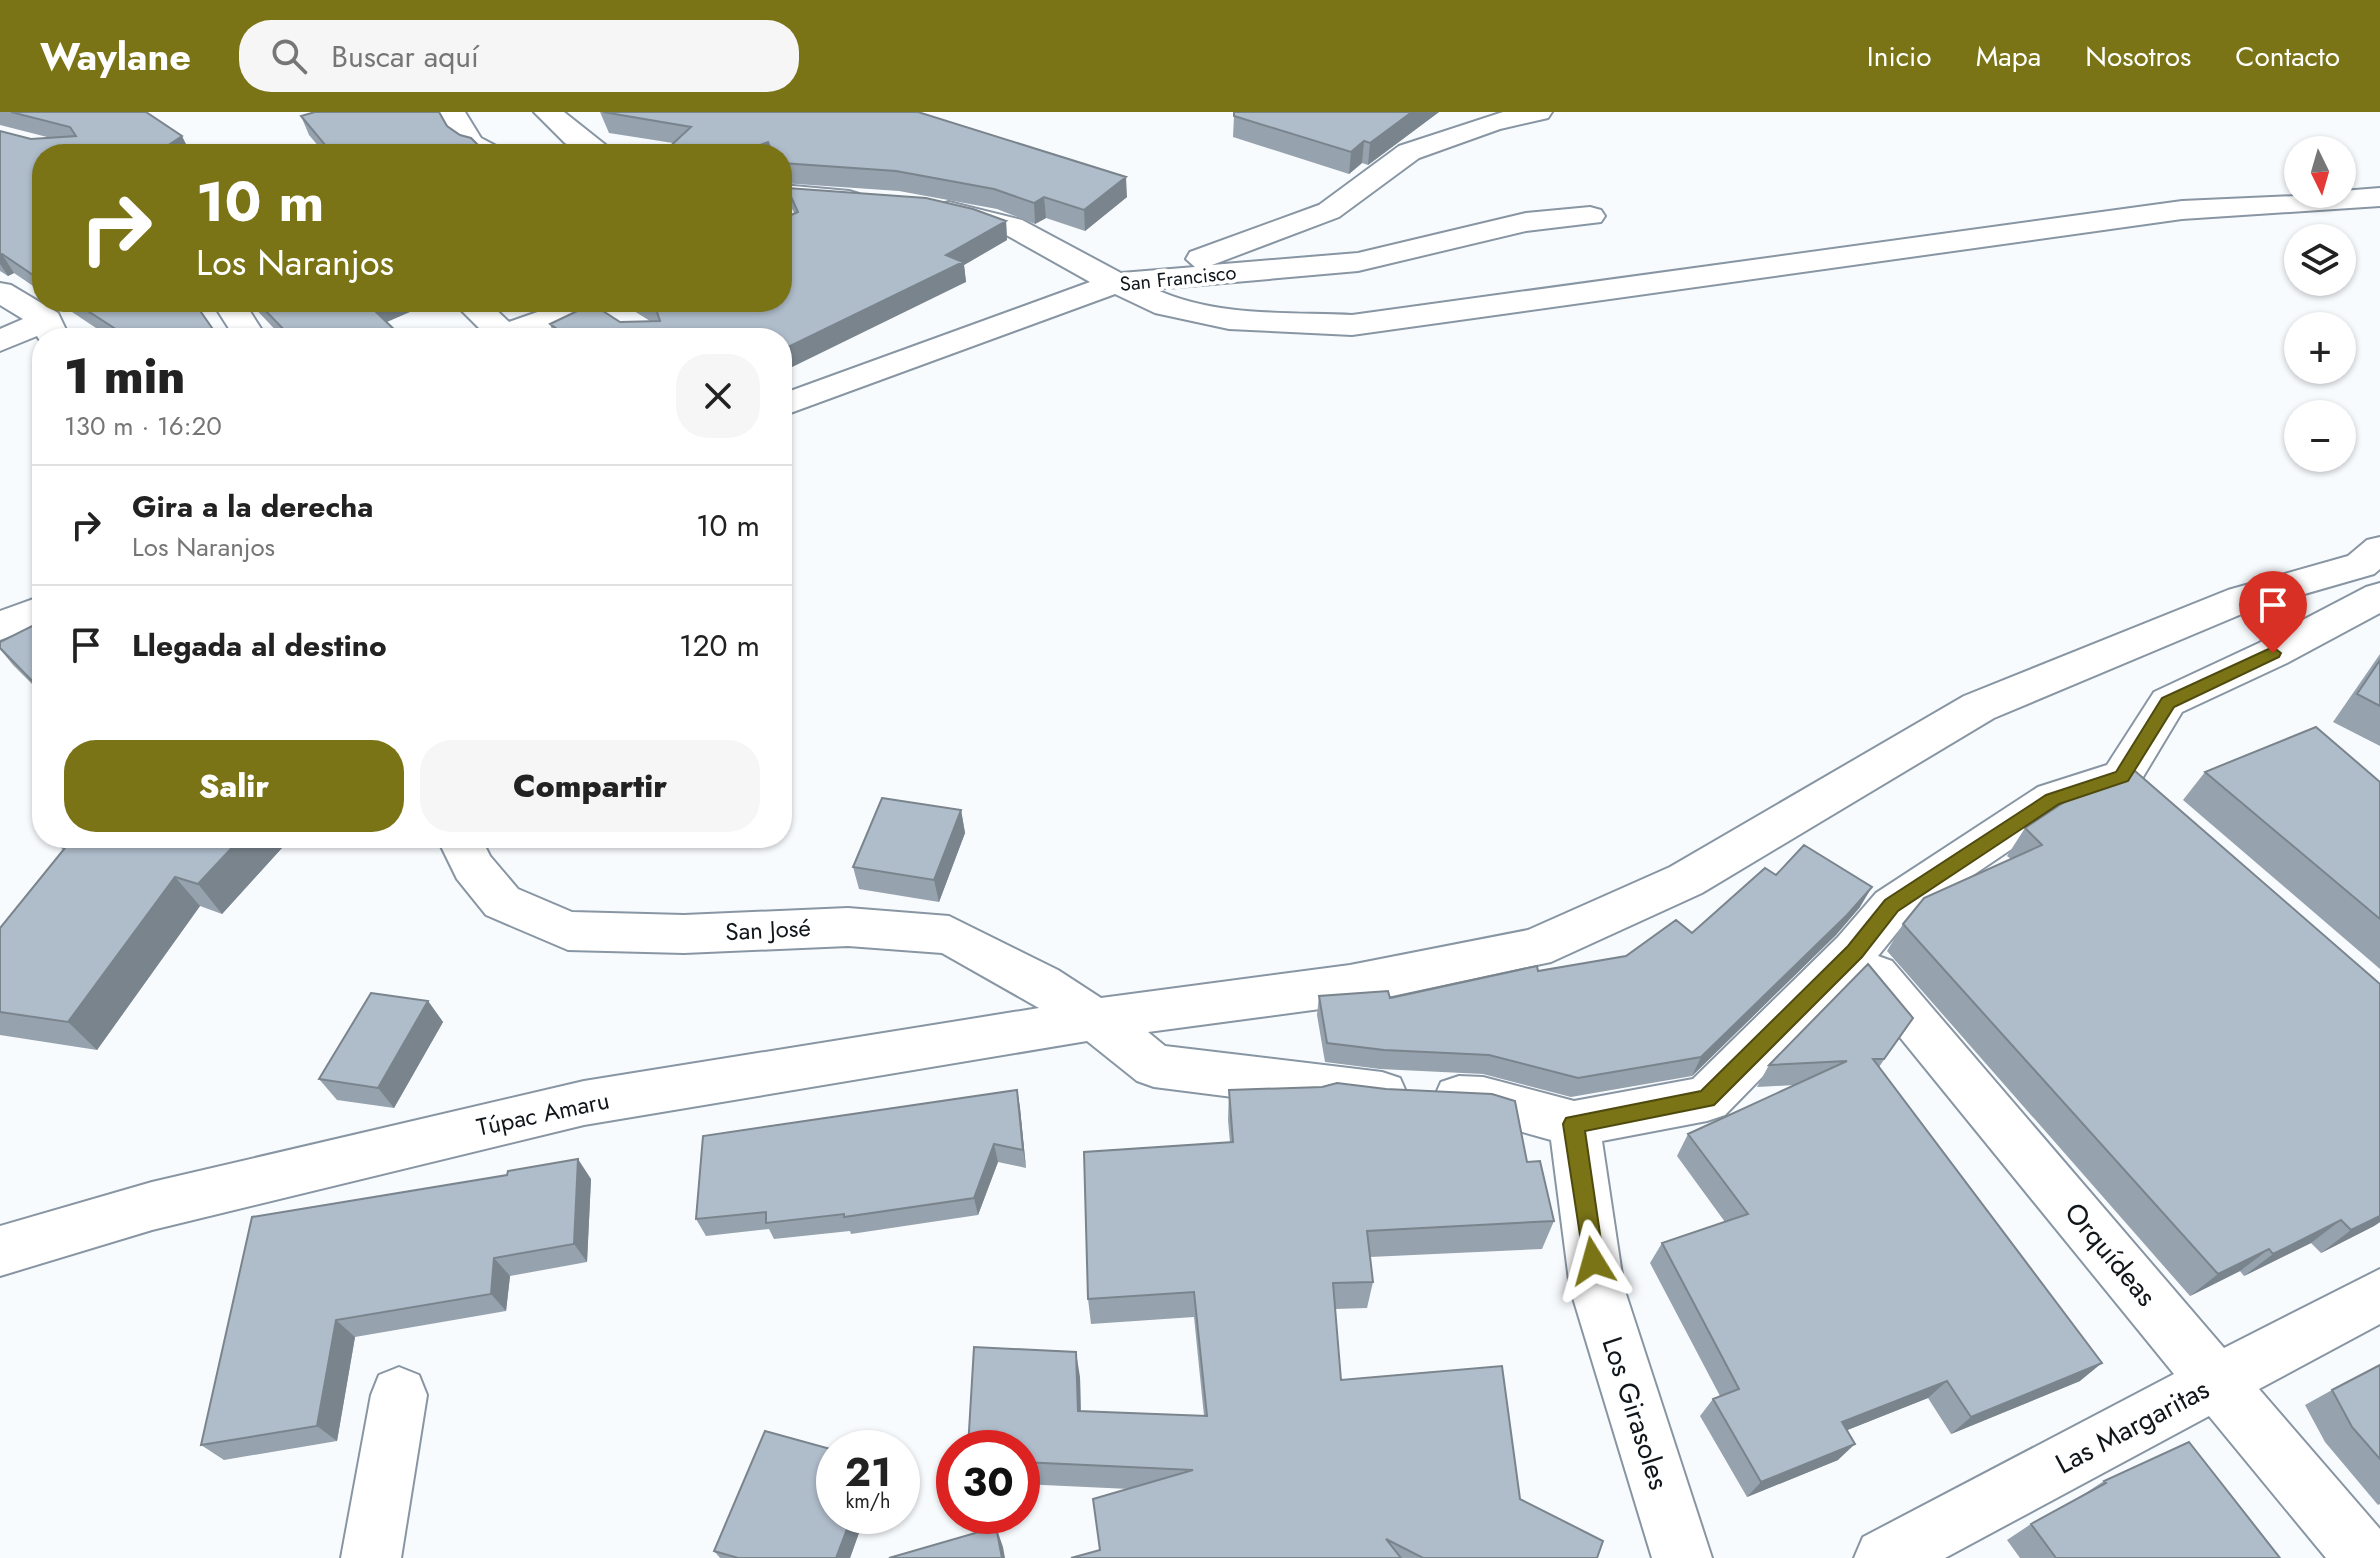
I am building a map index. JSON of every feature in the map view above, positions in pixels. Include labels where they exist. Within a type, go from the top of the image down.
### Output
[{"type":"street","points":[[451,112],[471,144]]},
{"type":"street","points":[[548,112],[587,144]]},
{"type":"street","points":[[1127,281],[1231,249],[1329,211],[1409,152],[1491,123],[1538,112]]},
{"type":"street","points":[[792,195],[873,202]]},
{"type":"street","points":[[792,204],[815,196]]},
{"type":"street","points":[[917,206],[1011,226],[1127,281],[1166,306],[1229,319],[1352,325],[2182,210],[2380,197]]},
{"type":"street","name":"San Francisco","points":[[792,402],[1127,281],[1358,262],[1526,222],[1590,216]]},
{"type":"street","points":[[0,292],[49,328]]},
{"type":"street","points":[[480,312],[498,328]]},
{"type":"street","points":[[535,328],[591,312]]},
{"type":"street","points":[[0,341],[32,333]]},
{"type":"street","name":"Túpac Amaru","points":[[0,1251],[152,1206],[584,1103],[1095,1019],[1350,985],[1535,948],[1686,880],[1979,707],[2242,599],[2361,565],[2380,549]]},
{"type":"street","points":[[1574,1124],[1707,1099],[1855,951],[1892,906],[2053,799],[2122,776],[2168,702],[2273,653],[2380,596]]},
{"type":"street","points":[[0,626],[32,613]]},
{"type":"street","points":[[2122,776],[2158,807]]},
{"type":"street","name":"San José","points":[[464,848],[473,867],[502,902],[568,931],[684,934],[848,927],[949,935],[1041,984],[1095,1019],[1154,1066],[1380,1094],[1483,1099],[1574,1124]]},
{"type":"street","name":"Orquídeas","points":[[1855,951],[2365,1558]]},
{"type":"street","name":"Los Girasoles","points":[[1574,1124],[1597,1288],[1682,1558]]},
{"type":"street","name":"Las Margaritas","points":[[1884,1558],[2380,1295]]},
{"type":"street","points":[[371,1558],[399,1395]]},
{"type":"building","points":[[11,112],[146,112],[182,136],[170,144],[32,144],[32,274],[0,255],[0,131],[31,139],[76,136],[70,127]]},
{"type":"building","points":[[315,112],[439,112],[447,126],[477,144],[324,144],[301,116]]},
{"type":"building","points":[[603,112],[918,112],[1126,177],[1084,210],[1044,197],[1034,203],[994,189],[896,171],[792,164],[792,144],[673,144],[691,127]]},
{"type":"building","points":[[1234,112],[1412,112],[1370,143],[1364,141],[1351,152],[1234,116]]},
{"type":"building","points":[[792,188],[926,198],[973,209],[1006,221],[946,255],[963,262],[792,345],[792,328],[556,328],[550,324],[575,312],[604,312],[620,322],[660,321],[657,312],[792,312],[792,215],[798,212],[792,199]]},
{"type":"building","points":[[89,312],[201,312],[212,328],[114,328]]},
{"type":"building","points":[[267,312],[376,312],[393,328],[282,328]]},
{"type":"building","points":[[32,626],[32,681],[0,648],[0,642]]},
{"type":"building","points":[[2380,660],[2380,706],[2357,694]]},
{"type":"building","points":[[2316,727],[2380,782],[2380,919],[2205,772]]},
{"type":"building","points":[[2135,771],[2380,984],[2380,1216],[2351,1230],[2341,1220],[2273,1254],[2269,1249],[2218,1274],[1903,924],[1924,898],[2042,845],[2025,828],[2078,793]]},
{"type":"building","points":[[882,798],[961,810],[934,880],[853,867]]},
{"type":"building","points":[[1804,845],[1872,887],[1701,1057],[1578,1078],[1489,1055],[1384,1050],[1327,1043],[1319,996],[1388,991],[1390,998],[1537,966],[1538,971],[1626,956],[1676,920],[1692,933],[1765,868],[1776,875]]},
{"type":"building","points":[[65,848],[232,848],[198,884],[175,877],[68,1022],[0,1012],[0,928]]},
{"type":"building","points":[[1868,964],[1913,1018],[1884,1059],[1873,1059],[2102,1363],[1971,1417],[1947,1381],[1842,1422],[1855,1444],[1761,1482],[1713,1399],[1739,1389],[1662,1243],[1748,1214],[1688,1134],[1847,1061],[1769,1065]]},
{"type":"building","points":[[371,993],[428,1001],[378,1088],[319,1079]]},
{"type":"building","points":[[1337,1083],[1386,1089],[1492,1094],[1515,1101],[1527,1162],[1540,1161],[1554,1221],[1367,1231],[1373,1282],[1333,1283],[1341,1380],[1502,1366],[1520,1499],[1603,1541],[1597,1558],[1423,1558],[1386,1539],[1401,1558],[1071,1558],[1100,1550],[1093,1499],[1193,1470],[1040,1463],[1040,1430],[969,1430],[974,1347],[1076,1352],[1078,1411],[1207,1416],[1194,1292],[1088,1299],[1084,1152],[1233,1142],[1229,1090],[1322,1087]]},
{"type":"building","points":[[1017,1090],[1023,1150],[994,1144],[974,1198],[844,1217],[844,1214],[766,1223],[766,1212],[696,1219],[703,1136]]},
{"type":"building","points":[[578,1159],[574,1244],[494,1258],[491,1294],[336,1320],[317,1426],[201,1445],[252,1217],[507,1175],[508,1171]]},
{"type":"building","points":[[2380,1365],[2380,1459],[2352,1427],[2332,1390]]},
{"type":"building","points":[[765,1431],[816,1445],[816,1534],[845,1534],[836,1558],[738,1558],[714,1551]]},
{"type":"building","points":[[2189,1442],[2280,1558],[2056,1558],[2031,1524],[2106,1483],[2104,1481]]},
{"type":"building","points":[[972,1534],[997,1534],[1002,1558],[889,1558]]},
{"type":"route","points":[[1593,1261],[1574,1124],[1707,1099],[1855,951],[1892,906],[2053,799],[2122,776],[2168,702],[2273,653]]}]
